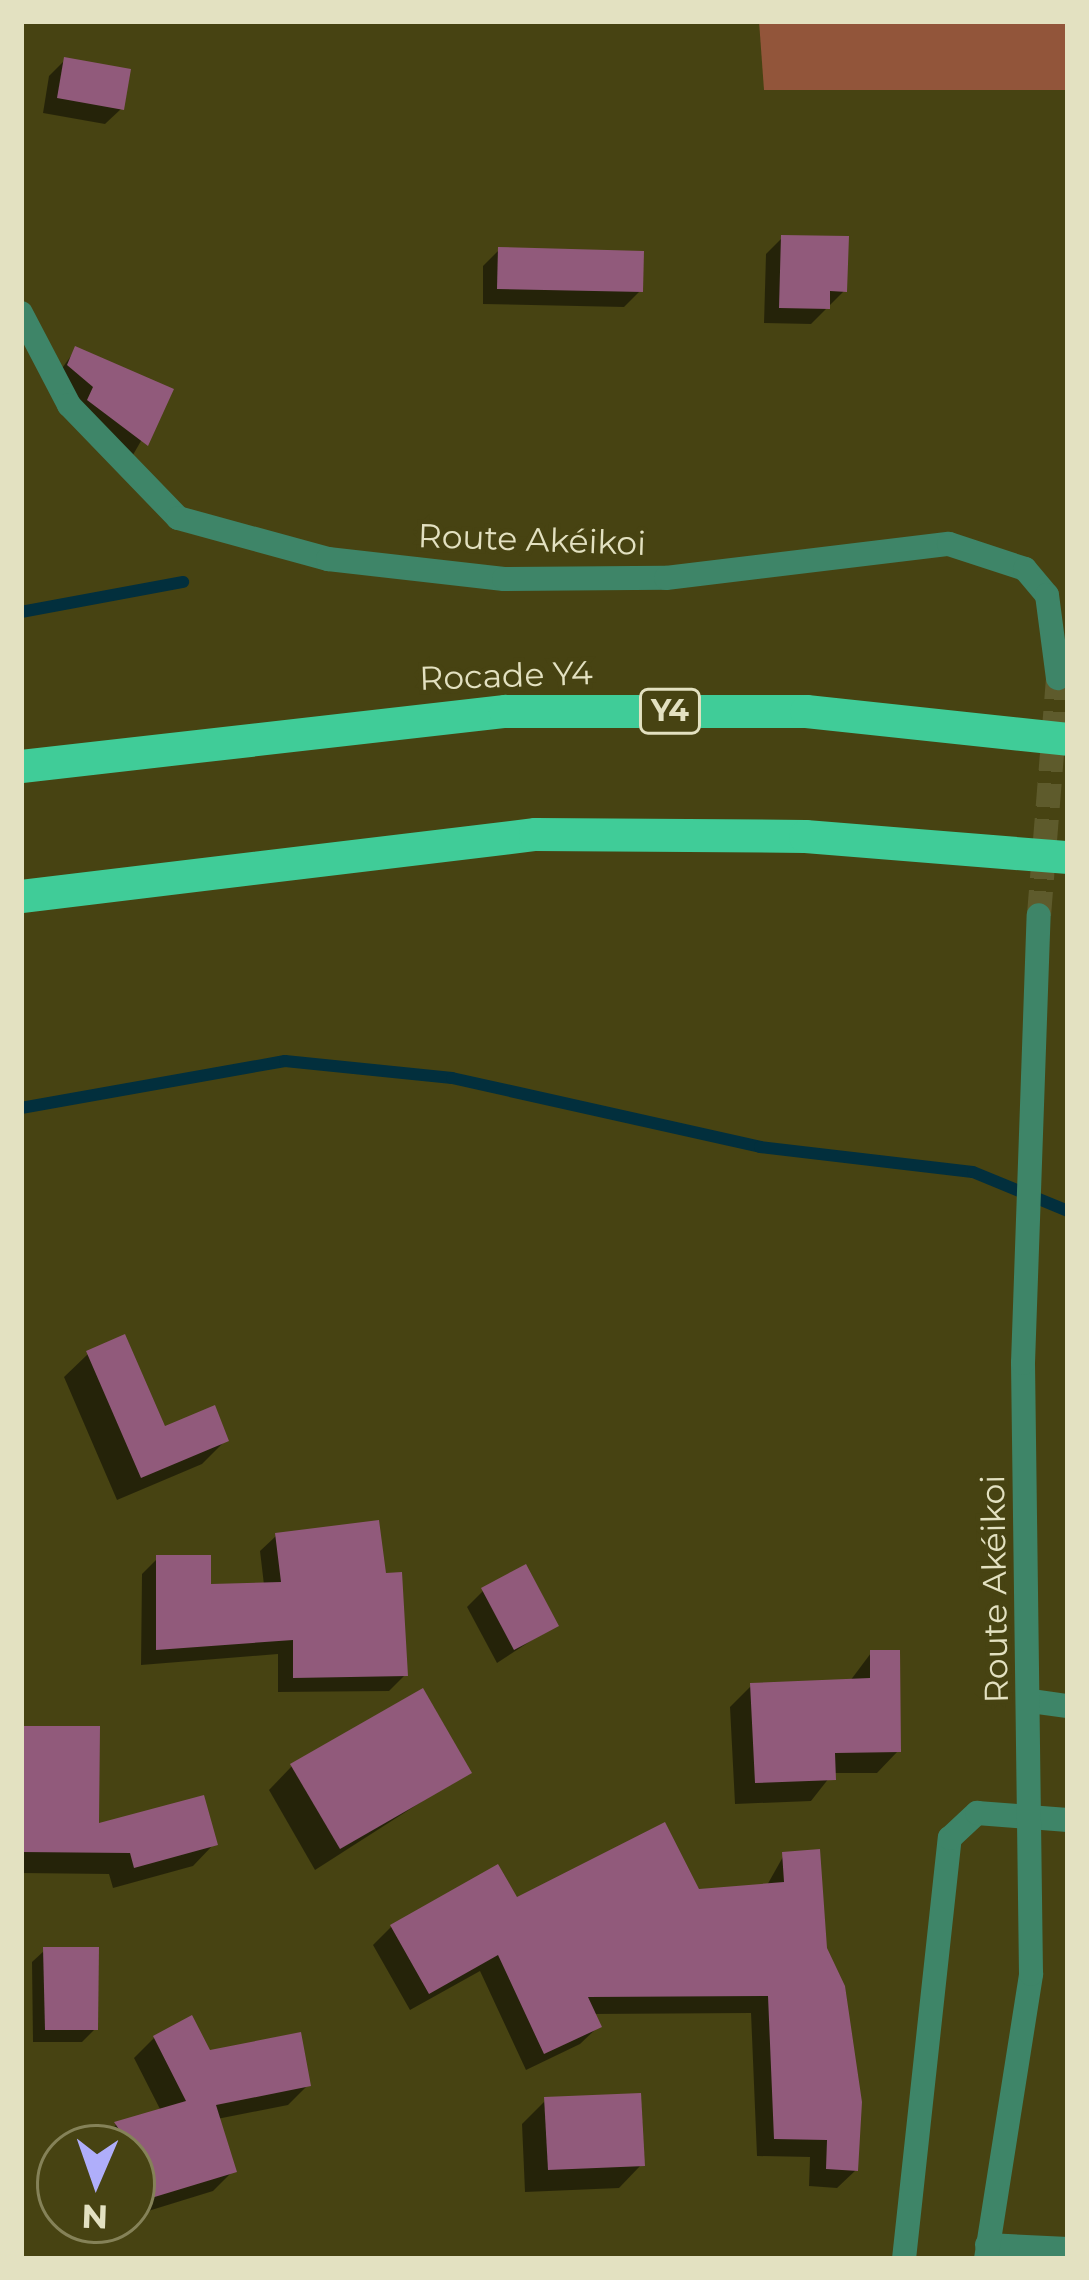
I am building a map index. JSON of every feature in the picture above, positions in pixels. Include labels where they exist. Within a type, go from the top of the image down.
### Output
[{"type":"highway","name":"Rocade Y4","points":[[21,766],[505,711],[806,711],[1068,739]]},
{"type":"highway","points":[[21,896],[535,834],[805,836],[1068,857]]},
{"type":"street","name":"Route Akéikoi","points":[[21,313],[69,405],[178,518],[328,560],[504,579],[666,578],[949,544],[1036,582],[1059,629],[1058,678]]},
{"type":"street","name":"Route Akéikoi","points":[[987,2252],[1031,1974],[1023,1363],[1028,1122],[1039,915]]},
{"type":"street","points":[[1031,1701],[1068,1706]]},
{"type":"street","points":[[904,2259],[950,1838],[977,1813],[1032,1812],[1068,1820]]},
{"type":"street","points":[[987,2252],[1068,2248]]},
{"type":"shaded area","points":[[759,21],[1068,21],[1068,90],[764,90]]},
{"type":"building","points":[[64,57],[131,69],[124,110],[57,98]]},
{"type":"building","points":[[781,235],[849,236],[847,292],[830,291],[830,309],[779,308]]},
{"type":"building","points":[[498,247],[644,251],[643,292],[497,289]]},
{"type":"building","points":[[75,346],[174,389],[148,446],[87,400],[93,387],[67,365]]},
{"type":"building","points":[[125,1334],[165,1426],[215,1405],[229,1441],[141,1478],[86,1351]]},
{"type":"building","points":[[379,1520],[386,1573],[402,1572],[408,1676],[293,1678],[293,1640],[156,1650],[156,1555],[211,1555],[211,1584],[281,1582],[275,1533]]},
{"type":"building","points":[[526,1564],[559,1626],[514,1650],[481,1588]]},
{"type":"building","points":[[870,1650],[900,1650],[901,1752],[835,1753],[836,1780],[755,1783],[750,1683],[870,1678]]},
{"type":"building","points":[[423,1688],[472,1773],[340,1849],[290,1764]]},
{"type":"building","points":[[21,1726],[100,1726],[99,1823],[204,1795],[218,1845],[134,1868],[130,1853],[21,1852]]},
{"type":"building","points":[[665,1822],[699,1889],[784,1882],[782,1852],[820,1849],[827,1948],[845,1986],[862,2102],[858,2171],[826,2169],[827,2140],[774,2139],[768,1996],[588,1997],[602,2027],[544,2054],[498,1955],[429,1994],[390,1925],[498,1864],[517,1897]]},
{"type":"building","points":[[43,1947],[99,1947],[98,2030],[45,2030]]},
{"type":"building","points":[[192,2015],[210,2050],[301,2032],[311,2086],[216,2105],[237,2172],[156,2197],[156,2124],[114,2122],[186,2101],[153,2036]]},
{"type":"building","points":[[641,2093],[645,2166],[548,2170],[544,2097]]},
{"type":"waterway","points":[[21,612],[183,582]]},
{"type":"waterway","points":[[21,1108],[285,1061],[452,1078],[760,1147],[973,1172],[1068,1211]]},
{"type":"tunnel","points":[[1039,915],[1058,678]]}]
